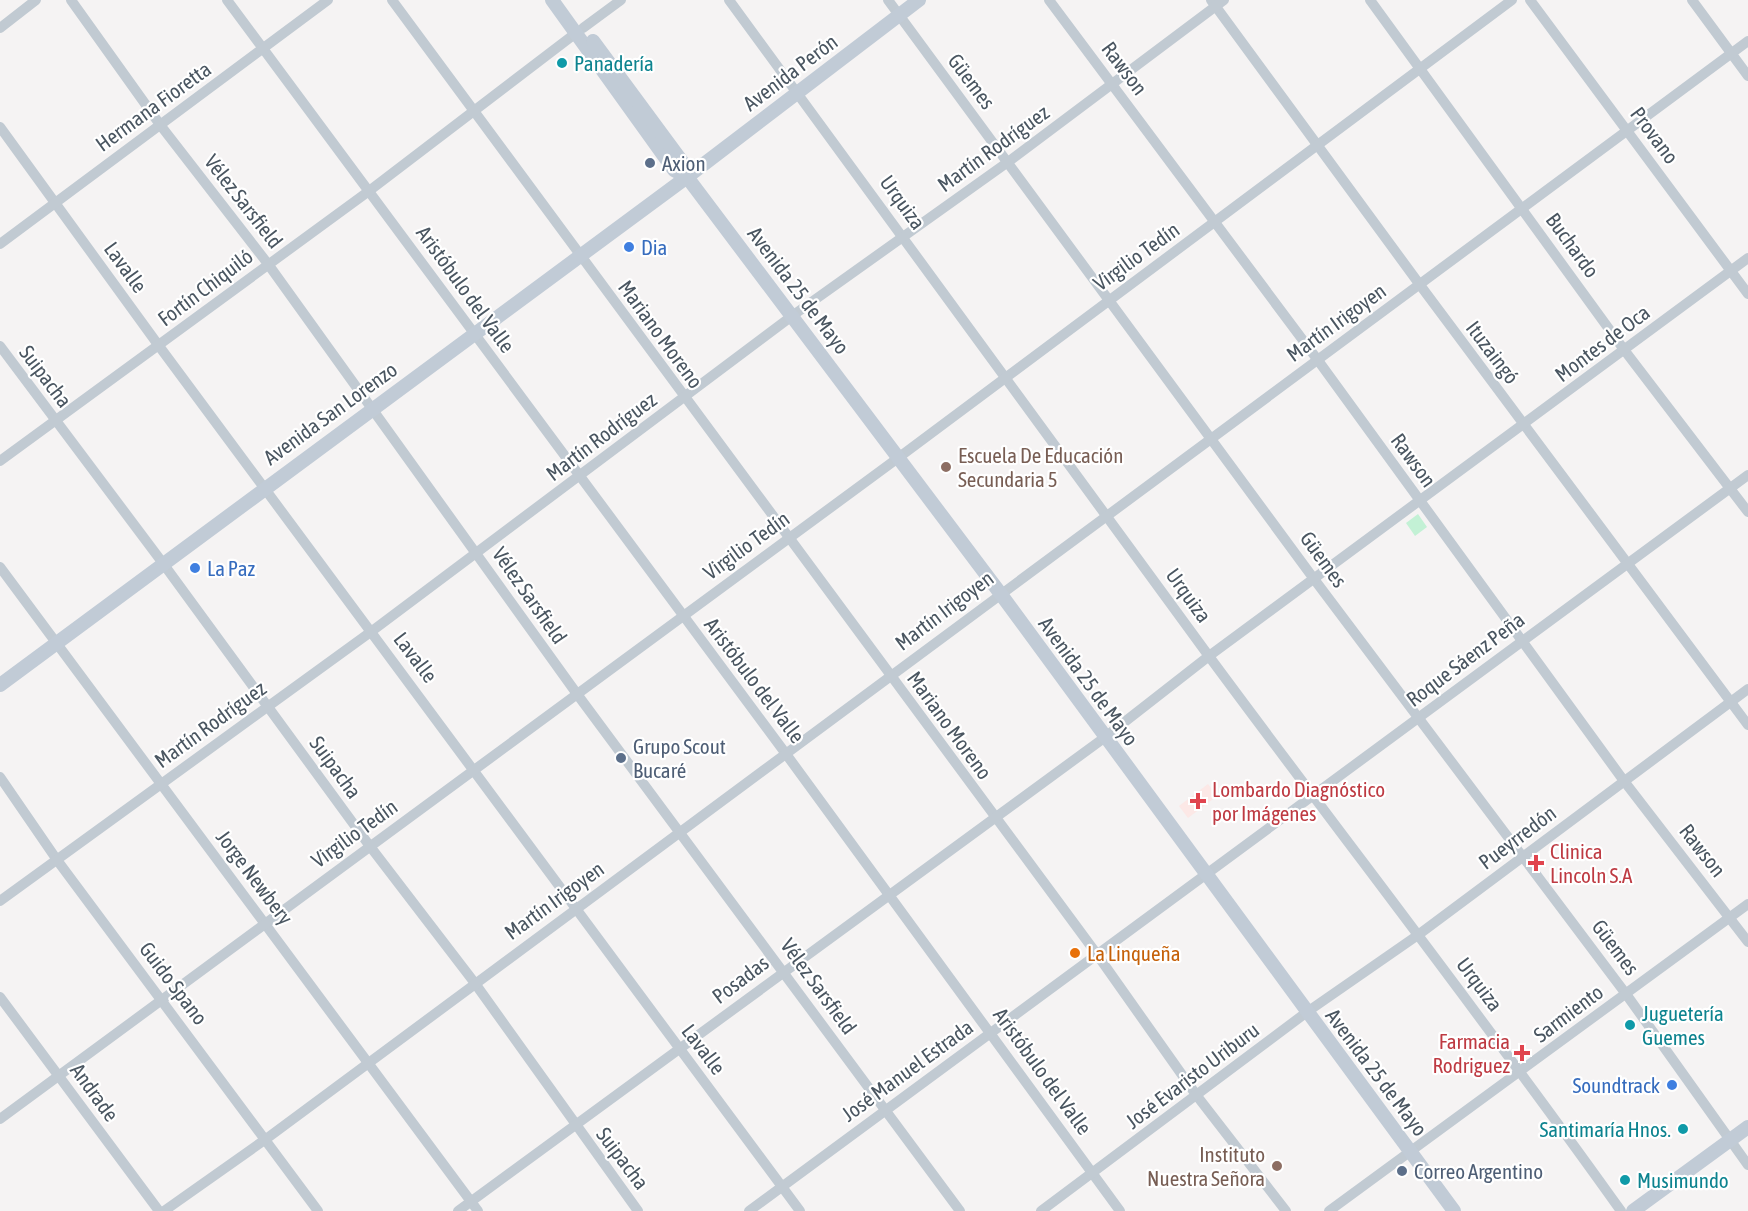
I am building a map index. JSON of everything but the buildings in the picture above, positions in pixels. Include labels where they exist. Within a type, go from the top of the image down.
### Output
[{"type":"main road","name":"Avenida 25 de Mayo","points":[[552,0],[579,30]]},
{"type":"main road","name":"Avenida 25 de Mayo","points":[[563,0],[579,30],[674,170],[687,177],[1000,593],[1104,738],[1454,1211]]},
{"type":"main road","name":"Avenida Perón","points":[[687,177],[919,0]]},
{"type":"main road","name":"Avenida San Lorenzo","points":[[0,685],[162,562],[687,177]]},
{"type":"main road","points":[[1633,1211],[1748,1127]]},
{"type":"street","points":[[0,28],[36,0]]},
{"type":"street","name":"Vélez Sarsfield","points":[[71,0],[161,126],[268,264],[577,694],[681,831],[960,1211]]},
{"type":"street","name":"Aristóbulo del Valle","points":[[227,0],[786,754],[887,895],[992,1032],[1120,1211]]},
{"type":"street","name":"Hermana Fioretta","points":[[0,243],[161,126],[328,0]]},
{"type":"street","name":"Mariano Moreno","points":[[392,0],[684,399],[1096,953],[1197,1096],[1286,1211]]},
{"type":"street","name":"Fortín Chiquiló","points":[[0,461],[369,191],[621,0]]},
{"type":"street","name":"Urquiza","points":[[729,0],[904,236],[1003,378],[1108,516],[1312,795],[1522,1071],[1621,1211]]},
{"type":"street","name":"Güemes","points":[[888,0],[1213,438],[1314,579],[1626,994],[1748,1165]]},
{"type":"street","name":"Rawson","points":[[1049,0],[1317,359],[1624,781],[1748,942]]},
{"type":"street","name":"Buchardo","points":[[1370,0],[1625,351],[1748,512]]},
{"type":"street","name":"Virgilio Tedín","points":[[0,1119],[369,845],[898,458],[1512,0]]},
{"type":"street","name":"Provano","points":[[1530,0],[1748,294]]},
{"type":"street","points":[[1692,0],[1748,76]]},
{"type":"street","name":"Martín Rodríguez","points":[[0,901],[372,632],[792,316],[1008,162],[1217,2]]},
{"type":"street","name":"Ituzaingó","points":[[1217,2],[1317,146],[1748,725]]},
{"type":"street","name":"Martín Irigoyen","points":[[164,1211],[266,1139],[474,982],[575,910],[1000,593],[1108,516],[1317,359],[1523,209],[1626,129],[1748,41]]},
{"type":"street","name":"Lavalle","points":[[0,127],[159,346],[475,769],[575,910],[801,1211]]},
{"type":"street","name":"Montes de Oca","points":[[1104,738],[1209,656],[1748,258]]},
{"type":"street","name":"Suipacha","points":[[0,346],[162,562],[369,845],[474,982],[574,1125],[638,1211]]},
{"type":"street","name":"Roque Sáenz Peña","points":[[1204,874],[1748,475]]},
{"type":"street","name":"Jorge Newbery","points":[[0,567],[478,1211]]},
{"type":"street","name":"Pueyrredón","points":[[1307,1012],[1418,935],[1748,689]]},
{"type":"street","name":"Posadas","points":[[458,1211],[993,816],[1104,738]]},
{"type":"street","name":"Guido Spano","points":[[0,777],[57,860],[318,1211]]},
{"type":"street","name":"José Manuel Estrada","points":[[748,1211],[886,1112],[1204,874]]},
{"type":"street","name":"Sarmiento","points":[[1329,1211],[1748,904]]},
{"type":"street","name":"Andrade","points":[[0,997],[159,1211]]},
{"type":"street","name":"José Evaristo Uriburu","points":[[1041,1211],[1093,1175],[1307,1012]]},
{"type":"shaded area","name":"Lombardo Diagnóstico por Imágenes","points":[[1208,784],[1217,796],[1188,818],[1179,806]]},
{"type":"green space","points":[[1418,514],[1427,527],[1415,536],[1406,523]]},
{"type":"place","name":"Panadería","points":[[562,63]]},
{"type":"place","name":"Axion","points":[[650,163]]},
{"type":"place","name":"Dia","points":[[629,247]]},
{"type":"place","name":"Escuela De Educación Secundaria 5","points":[[946,467]]},
{"type":"place","name":"La Paz","points":[[195,568]]},
{"type":"place","name":"Grupo Scout Bucaré","points":[[621,758]]},
{"type":"place","name":"Lombardo Diagnóstico por Imágenes","points":[[1198,801]]},
{"type":"place","name":"Clinica Lincoln S.A","points":[[1536,863]]},
{"type":"place","name":"La Linqueña","points":[[1075,953]]},
{"type":"place","name":"Juguetería Guemes","points":[[1630,1025]]},
{"type":"place","name":"Farmacia Rodriguez","points":[[1522,1053]]},
{"type":"place","name":"Soundtrack","points":[[1672,1085]]},
{"type":"place","name":"Santimaría Hnos.","points":[[1683,1129]]},
{"type":"place","name":"Instituto Nuestra Señora","points":[[1277,1166]]},
{"type":"place","name":"Correo Argentino","points":[[1402,1171]]},
{"type":"place","name":"Musimundo","points":[[1625,1180]]}]
